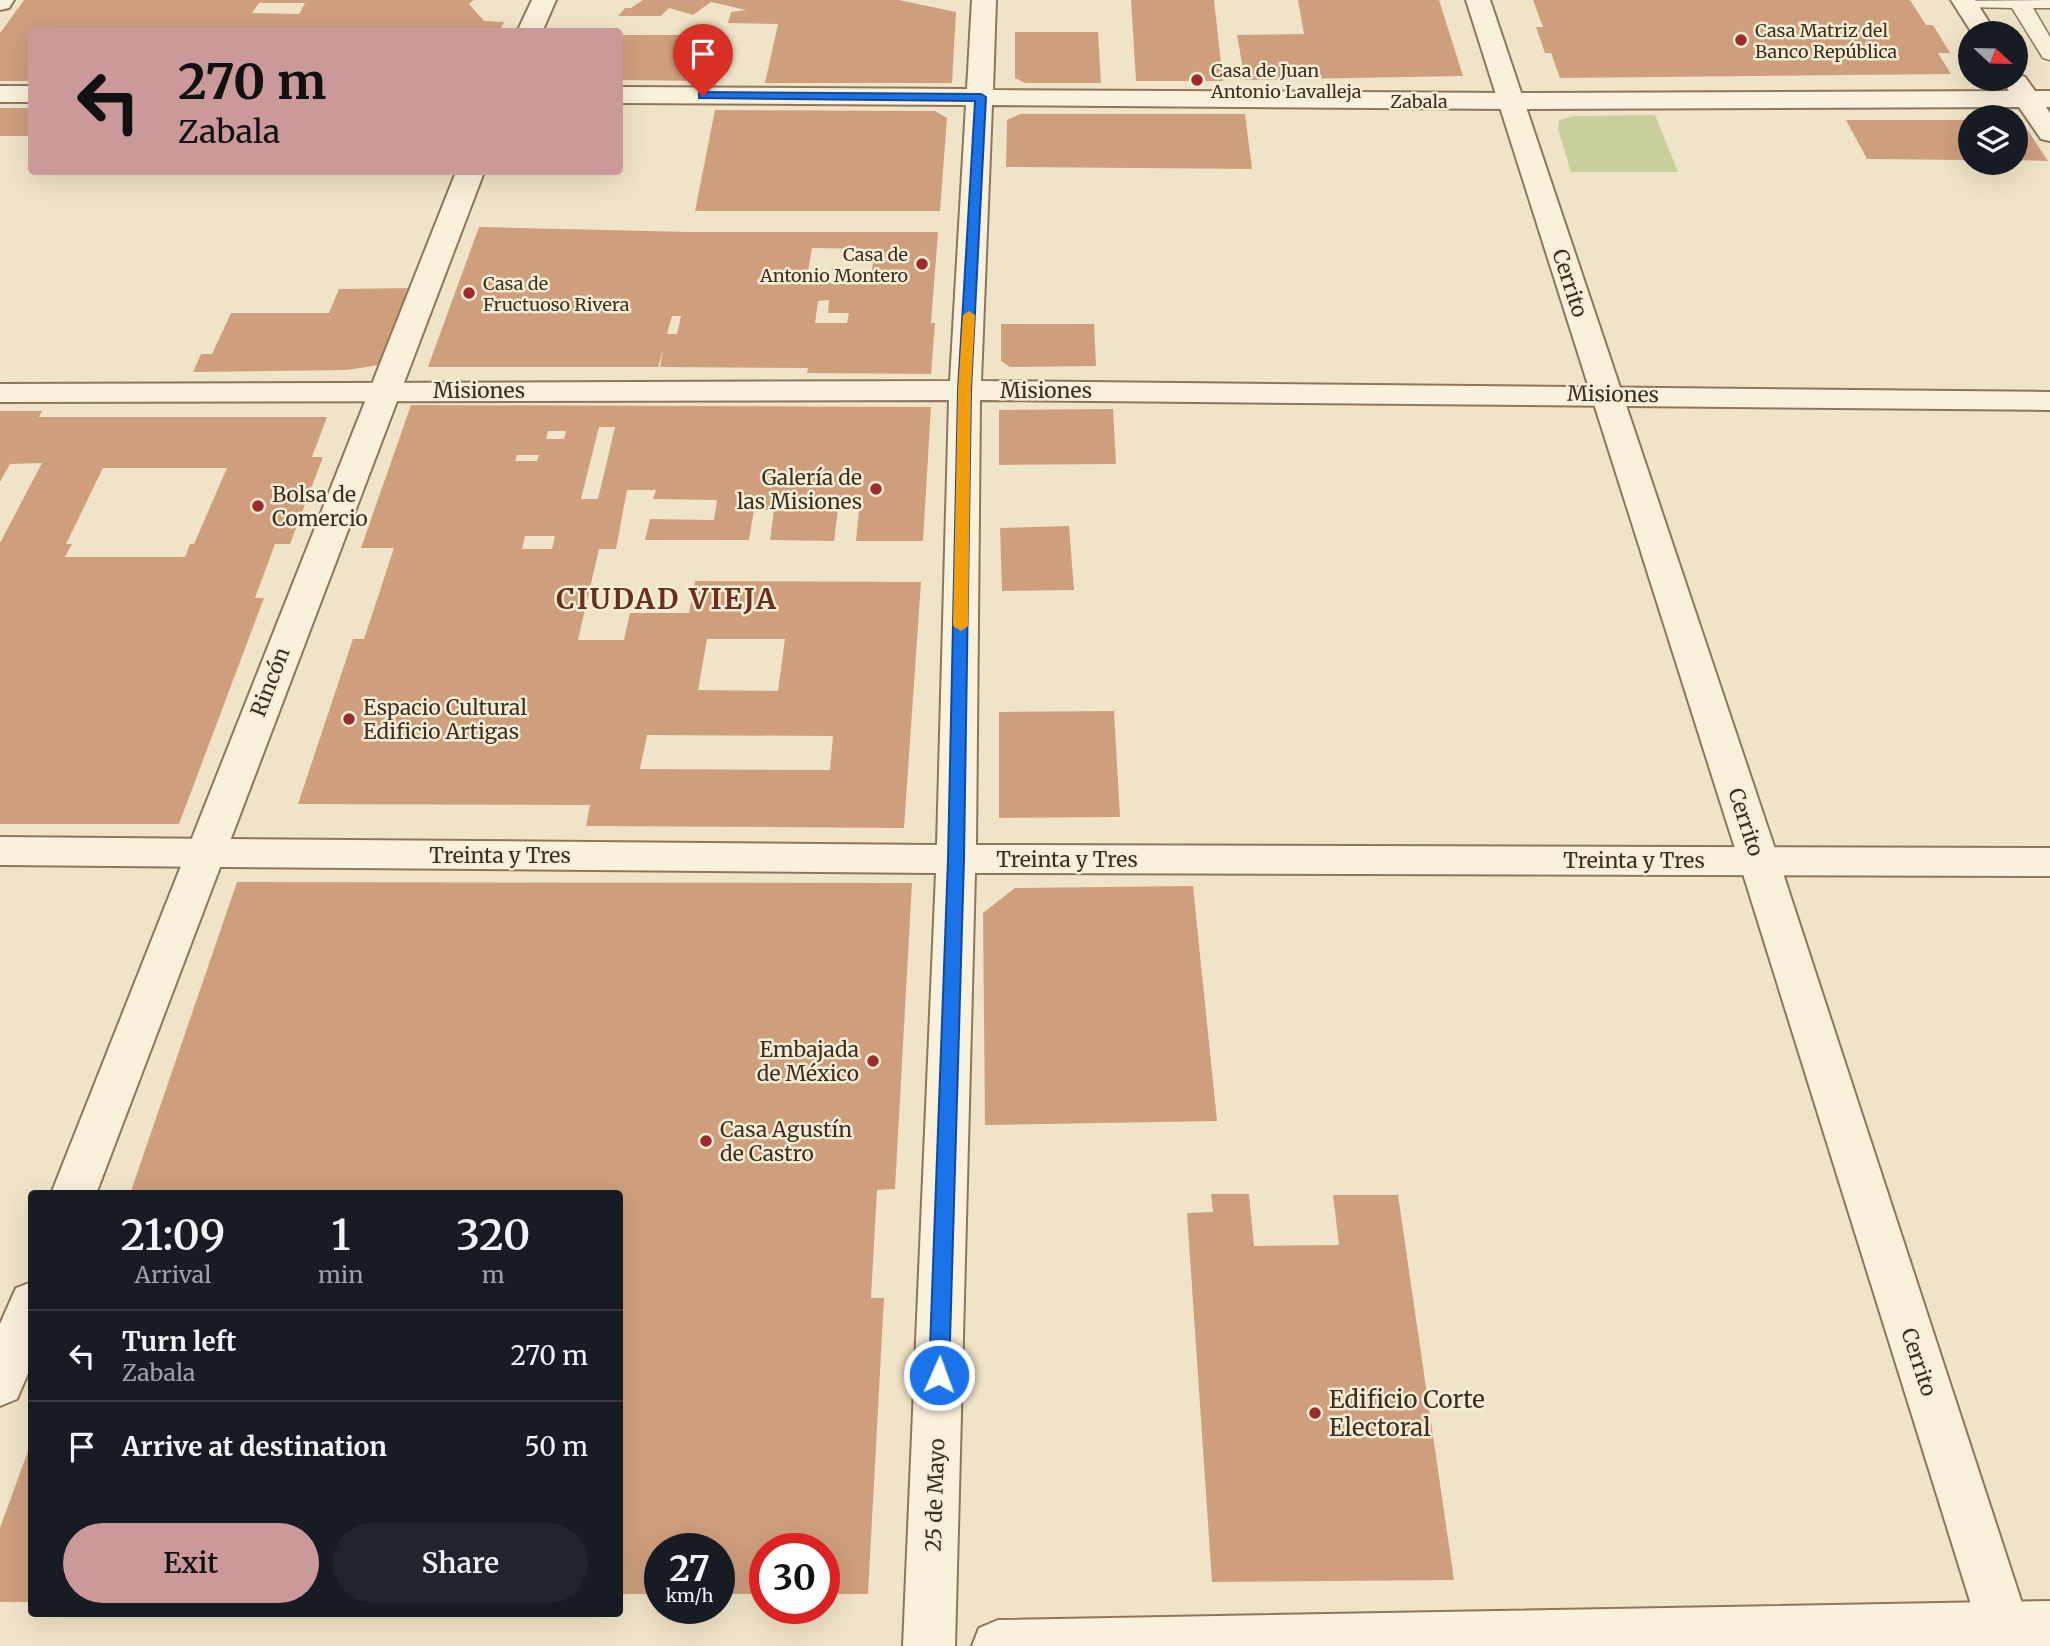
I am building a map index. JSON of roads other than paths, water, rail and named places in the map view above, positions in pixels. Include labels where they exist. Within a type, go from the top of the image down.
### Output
[{"type":"street","points":[[531,28],[544,0]]},
{"type":"street","name":"Cerrito","points":[[1478,0],[1759,861],[2021,1633]]},
{"type":"street","points":[[1963,1],[1976,21]]},
{"type":"street","name":"25 de Mayo","points":[[929,1646],[956,859],[965,390],[981,97],[975,2]]},
{"type":"street","points":[[2030,92],[2050,133]]},
{"type":"street","name":"Zabala","points":[[623,95],[1511,101],[2030,92]]},
{"type":"street","points":[[0,94],[28,94]]},
{"type":"street","name":"Rincón","points":[[75,1190],[203,852],[469,175]]},
{"type":"street","name":"Misiones","points":[[0,393],[965,390],[1606,394],[2050,401]]},
{"type":"street","name":"Treinta y Tres","points":[[0,850],[956,859],[2050,862]]},
{"type":"street","points":[[0,1384],[28,1312]]},
{"type":"street","points":[[998,1646],[2021,1633]]},
{"type":"lane","points":[[1963,1],[2050,2]]},
{"type":"lane","points":[[2018,1],[2050,54]]},
{"type":"place","name":"Casa Matriz del Banco República","points":[[1741,40]]},
{"type":"place","name":"Casa de Juan Antonio Lavalleja","points":[[1197,80]]},
{"type":"place","name":"Casa de Antonio Montero","points":[[922,264]]},
{"type":"place","name":"Casa de Fructuoso Rivera","points":[[469,293]]},
{"type":"place","name":"Galería de las Misiones","points":[[876,489]]},
{"type":"place","name":"Bolsa de Comercio","points":[[258,506]]},
{"type":"place","name":"Espacio Cultural Edificio Artigas","points":[[349,719]]},
{"type":"place","name":"Embajada de México","points":[[873,1061]]},
{"type":"place","name":"Casa Agustín de Castro","points":[[706,1141]]},
{"type":"place","name":"Edificio Corte Electoral","points":[[1315,1413]]},
{"type":"district","name":"CIUDAD VIEJA","points":[[667,599]]}]
